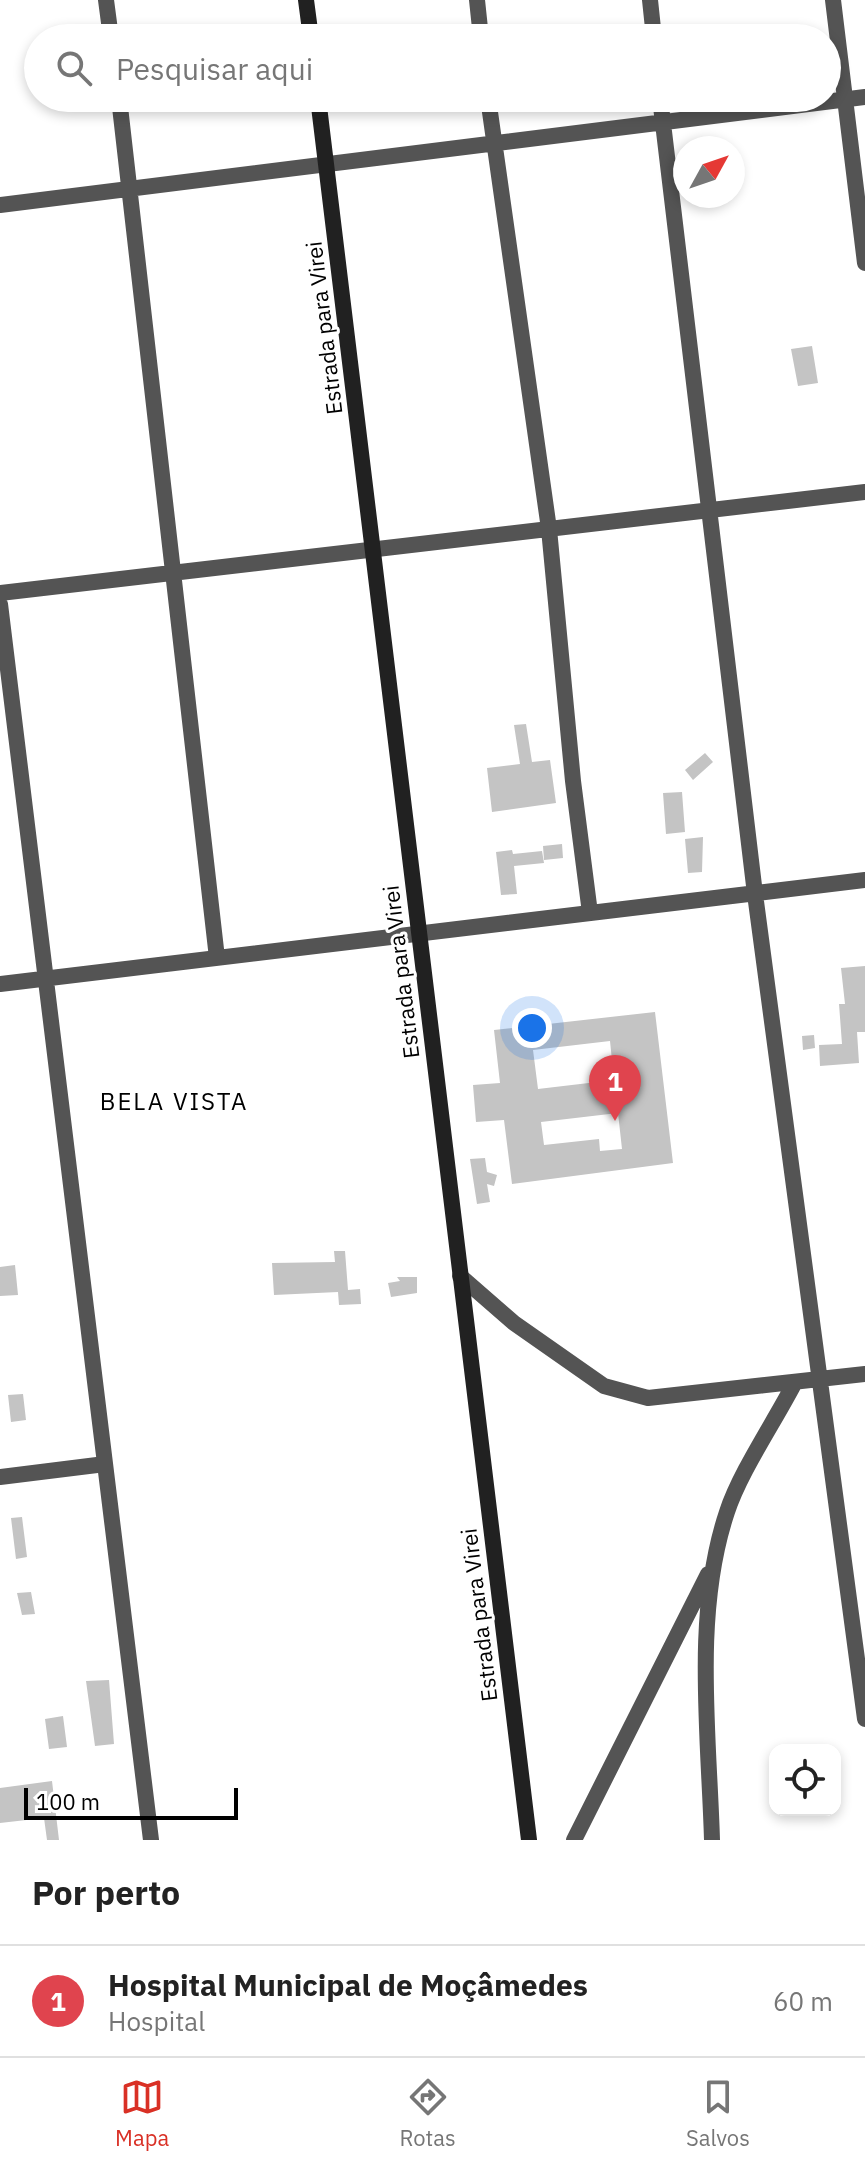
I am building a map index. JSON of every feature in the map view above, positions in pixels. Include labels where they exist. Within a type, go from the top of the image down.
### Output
[{"type":"street","points":[[106,0],[109,24]]},
{"type":"street","points":[[306,0],[309,24]]},
{"type":"street","points":[[477,0],[480,24]]},
{"type":"street","points":[[650,0],[653,24]]},
{"type":"street","points":[[833,0],[836,24]]},
{"type":"street","points":[[841,67],[865,263]]},
{"type":"street","points":[[841,100],[865,97]]},
{"type":"street","points":[[121,112],[217,958]]},
{"type":"street","name":"Estrada para Virei","points":[[320,112],[529,1840]]},
{"type":"street","points":[[490,112],[549,529],[573,781],[590,913]]},
{"type":"street","points":[[662,112],[755,894],[865,1719]]},
{"type":"street","points":[[0,205],[746,112]]},
{"type":"street","points":[[0,593],[865,492]]},
{"type":"street","points":[[0,604],[151,1840]]},
{"type":"street","points":[[0,984],[865,880]]},
{"type":"street","points":[[460,1276],[514,1323],[604,1386],[648,1398],[865,1374]]},
{"type":"street","points":[[712,1840],[707,1618],[714,1563],[727,1510],[795,1382]]},
{"type":"street","points":[[0,1477],[105,1464]]},
{"type":"street","points":[[574,1840],[714,1563]]},
{"type":"building","points":[[812,346],[818,383],[798,386],[791,349]]},
{"type":"building","points":[[526,724],[532,762],[550,760],[556,803],[492,812],[487,768],[520,764],[514,725]]},
{"type":"building","points":[[705,753],[713,762],[693,780],[685,770]]},
{"type":"building","points":[[682,792],[685,832],[666,834],[663,793]]},
{"type":"building","points":[[703,837],[702,872],[688,873],[685,839]]},
{"type":"building","points":[[562,844],[563,858],[544,860],[543,846]]},
{"type":"building","points":[[512,850],[513,854],[542,851],[544,863],[514,866],[517,894],[501,895],[496,852]]},
{"type":"building","points":[[865,966],[865,1032],[857,1032],[859,1063],[820,1066],[819,1045],[842,1044],[839,1004],[845,1004],[841,968]]},
{"type":"building","points":[[655,1012],[673,1163],[512,1184],[504,1120],[476,1122],[473,1085],[500,1083],[494,1030]],"holes":[[[610,1041],[614,1080],[538,1089],[533,1050]],[[618,1113],[622,1149],[600,1151],[599,1139],[544,1145],[541,1122]]]},
{"type":"building","points":[[814,1035],[815,1048],[803,1050],[802,1036]]},
{"type":"building","points":[[485,1158],[487,1172],[497,1175],[494,1186],[487,1184],[490,1202],[477,1204],[470,1159]]},
{"type":"building","points":[[334,1251],[345,1251],[348,1290],[360,1289],[361,1304],[339,1305],[338,1292],[274,1295],[272,1263],[335,1262]]},
{"type":"building","points":[[15,1265],[18,1295],[0,1296],[0,1267]]},
{"type":"building","points":[[397,1277],[417,1277],[417,1293],[391,1297],[388,1283],[400,1281]]},
{"type":"building","points":[[23,1394],[26,1420],[11,1422],[8,1395]]},
{"type":"building","points":[[22,1517],[27,1557],[16,1559],[11,1518]]},
{"type":"building","points":[[31,1592],[35,1614],[22,1615],[17,1593]]},
{"type":"building","points":[[109,1680],[114,1744],[95,1746],[86,1681]]},
{"type":"building","points":[[63,1716],[67,1747],[49,1749],[45,1719]]},
{"type":"building","points":[[52,1781],[59,1840],[47,1840],[44,1818],[0,1823],[0,1788]]},
{"type":"place","name":"Hospital Municipal de Moçâmedes","points":[[615,1121]]},
{"type":"district","name":"BELA VISTA","points":[[174,1102]]}]
